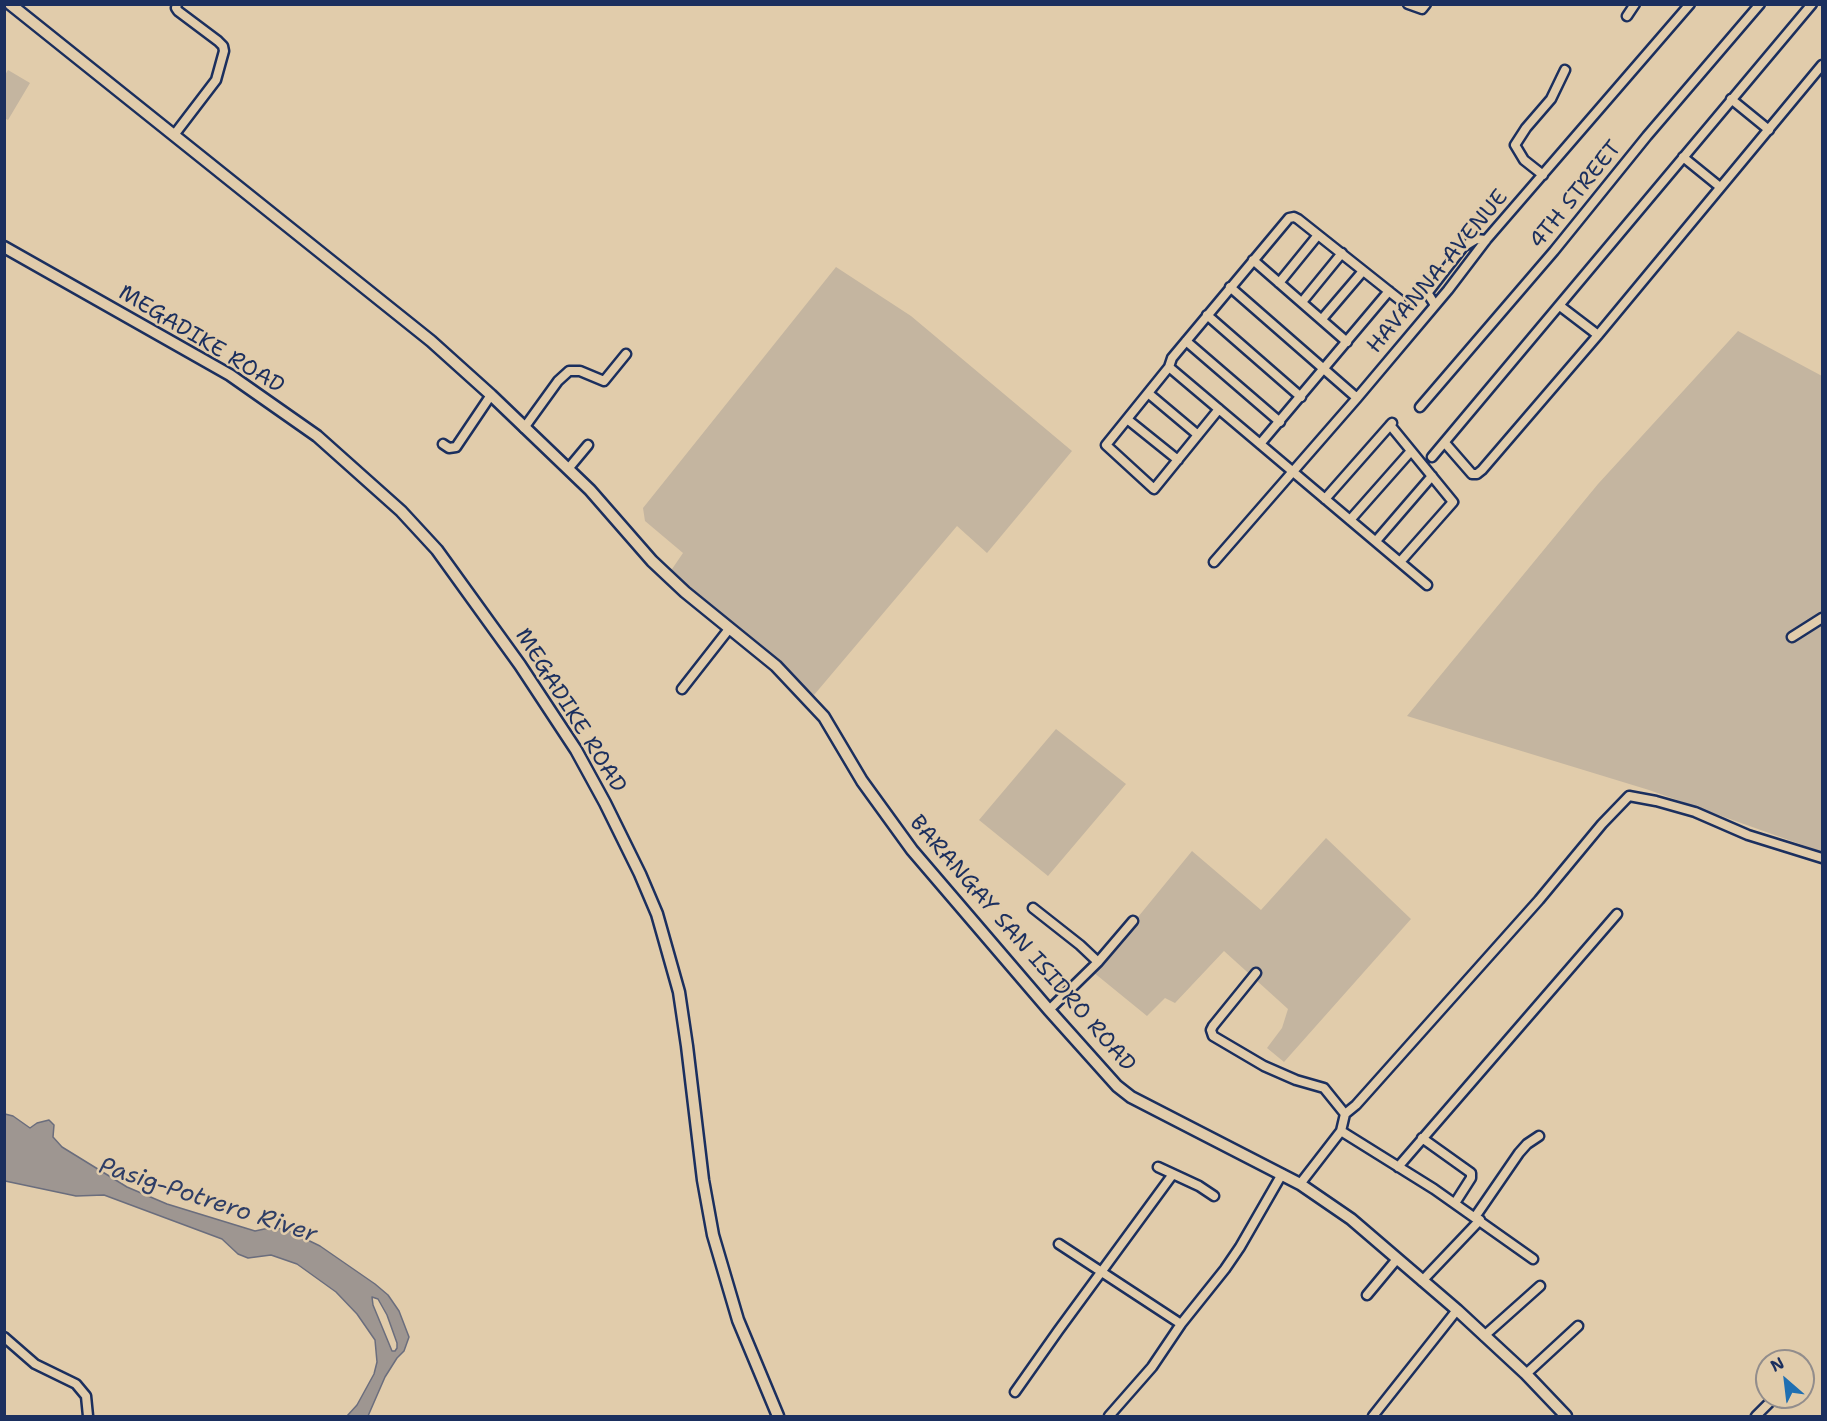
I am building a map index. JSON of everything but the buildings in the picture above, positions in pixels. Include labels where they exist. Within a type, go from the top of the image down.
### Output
[{"type":"street","name":"BARANGAY SAN ISIDRO ROAD","points":[[10,4],[431,341],[590,490],[652,561],[729,629],[776,666],[824,717],[862,781],[912,850],[1105,1074],[1131,1097],[1282,1174],[1351,1219],[1457,1310],[1526,1374],[1566,1416]]},
{"type":"street","points":[[174,135],[216,80],[224,51],[218,41],[178,11],[177,4]]},
{"type":"street","points":[[1408,4],[1422,9],[1426,4]]},
{"type":"street","points":[[1626,16],[1635,4]]},
{"type":"street","name":"HAVANNA AVENUE","points":[[1214,562],[1357,398],[1486,240],[1690,4]]},
{"type":"street","name":"4TH STREET","points":[[1420,407],[1554,251],[1647,136],[1760,4]]},
{"type":"street","points":[[1432,457],[1812,4]]},
{"type":"street","points":[[1445,443],[1472,474],[1479,473],[1598,335],[1822,65]]},
{"type":"street","points":[[1543,175],[1524,160],[1515,144],[1551,99],[1565,70]]},
{"type":"street","points":[[1731,99],[1769,130]]},
{"type":"street","points":[[1683,158],[1720,187]]},
{"type":"street","points":[[1219,409],[1154,489],[1106,445],[1169,367],[1172,358],[1289,218],[1298,219],[1400,300]]},
{"type":"street","points":[[1279,283],[1318,235]]},
{"type":"street","points":[[1435,305],[1428,292],[1463,247],[1471,241],[1486,240]]},
{"type":"street","name":"MEGADIKE ROAD","points":[[4,247],[230,375],[317,436],[401,511],[437,550],[520,666],[576,750],[605,803],[657,914],[679,992],[703,1180],[714,1235],[738,1320],[778,1416]]},
{"type":"street","points":[[1302,302],[1342,253]]},
{"type":"street","points":[[1253,260],[1347,342]]},
{"type":"street","points":[[1322,319],[1364,271]]},
{"type":"street","points":[[1230,287],[1357,398]]},
{"type":"street","points":[[1260,444],[1389,291]]},
{"type":"street","points":[[1560,306],[1598,335]]},
{"type":"street","points":[[1207,315],[1301,398]]},
{"type":"street","points":[[1186,341],[1280,422]]},
{"type":"street","points":[[524,428],[558,381],[569,371],[580,371],[604,381],[626,354]]},
{"type":"street","points":[[1169,367],[1427,585]]},
{"type":"street","points":[[1148,393],[1198,435]]},
{"type":"street","points":[[442,444],[449,448],[456,447],[491,395]]},
{"type":"street","points":[[1127,419],[1178,460]]},
{"type":"street","points":[[1325,499],[1391,424],[1453,502],[1400,562]]},
{"type":"street","points":[[568,470],[588,445]]},
{"type":"street","points":[[1350,520],[1411,451]]},
{"type":"street","points":[[1376,541],[1431,476]]},
{"type":"street","points":[[1792,637],[1822,618]]},
{"type":"street","points":[[682,689],[729,629]]},
{"type":"street","points":[[1300,1184],[1341,1131],[1345,1114],[1356,1105],[1629,796],[1695,812],[1748,835],[1822,858]]},
{"type":"street","points":[[1033,908],[1098,962]]},
{"type":"street","points":[[1398,1167],[1617,914]]},
{"type":"street","points":[[1049,1010],[1098,962],[1133,921]]},
{"type":"street","points":[[1256,973],[1213,1026],[1212,1033],[1217,1039],[1264,1066],[1296,1080],[1324,1088],[1345,1114]]},
{"type":"street","points":[[1341,1131],[1455,1203],[1533,1259]]},
{"type":"street","points":[[1422,1281],[1478,1219],[1519,1153],[1539,1136]]},
{"type":"street","points":[[1422,1138],[1470,1172],[1471,1178],[1455,1203]]},
{"type":"street","points":[[1158,1167],[1214,1196]]},
{"type":"street","points":[[1016,1392],[1173,1173]]},
{"type":"street","points":[[1109,1416],[1152,1366],[1240,1247],[1282,1174]]},
{"type":"street","points":[[1059,1244],[1181,1324]]},
{"type":"street","points":[[1367,1295],[1397,1259]]},
{"type":"street","points":[[1485,1336],[1540,1286]]},
{"type":"street","points":[[1373,1416],[1457,1310]]},
{"type":"street","points":[[1526,1374],[1578,1326]]},
{"type":"street","points":[[4,1337],[35,1364],[76,1384],[86,1396],[88,1416]]},
{"type":"shaded area","points":[[8,70],[30,83],[8,120],[4,118],[5,75]]},
{"type":"shaded area","points":[[836,267],[911,316],[1072,451],[987,553],[957,526],[814,695],[670,572],[683,553],[645,521],[643,508]]},
{"type":"shaded area","points":[[1738,331],[1822,376],[1822,852],[1649,790],[1407,716],[1598,484]]},
{"type":"shaded area","points":[[1056,729],[1126,784],[1048,876],[979,820]]},
{"type":"shaded area","points":[[1326,838],[1411,919],[1284,1062],[1267,1048],[1282,1028],[1288,1009],[1224,951],[1175,1003],[1165,998],[1147,1016],[1093,972],[1192,851],[1261,910]]},
{"type":"shaded area","points":[[5,1114],[13,1116],[30,1128],[37,1123],[49,1120],[54,1125],[53,1137],[62,1147],[127,1187],[167,1204],[255,1231],[269,1228],[285,1229],[320,1246],[388,1295],[399,1311],[409,1337],[404,1351],[385,1377],[368,1416],[347,1416],[357,1405],[374,1374],[377,1362],[375,1340],[357,1314],[336,1292],[297,1264],[271,1255],[248,1258],[238,1254],[222,1239],[104,1195],[76,1196],[5,1181]],"holes":[[[372,1297],[378,1299],[387,1315],[397,1343],[395,1351],[392,1351],[373,1305]]]},
{"type":"water label","name":"Pasig-Potrero River","points":[[208,1201]]}]
